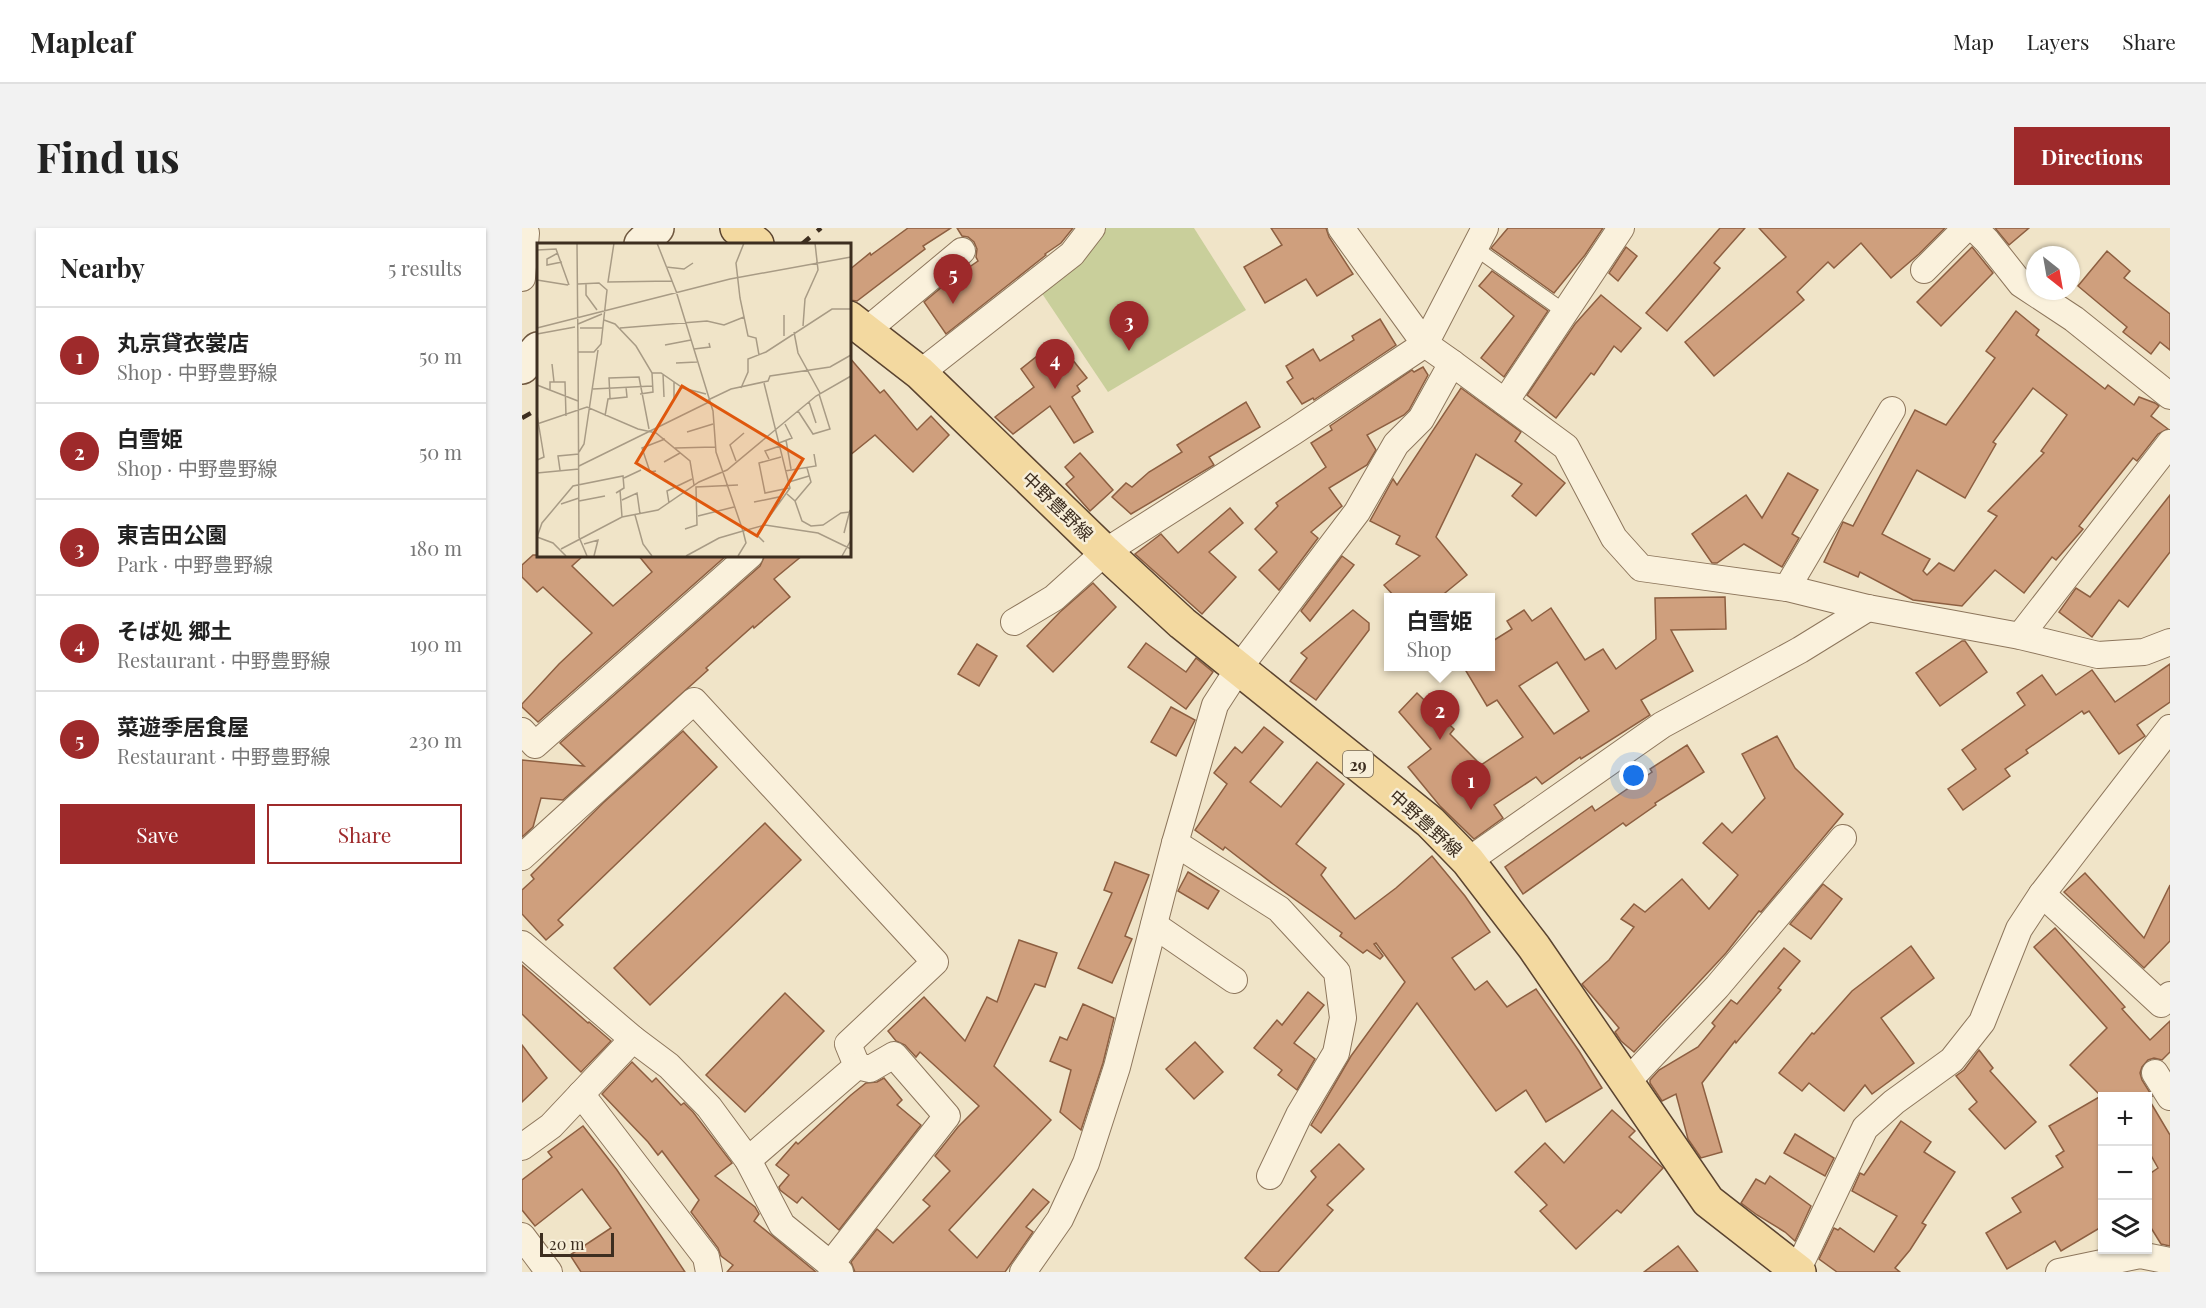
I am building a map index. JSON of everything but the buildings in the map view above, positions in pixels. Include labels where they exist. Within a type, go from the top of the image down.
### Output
[{"type":"main road","points":[[737,228],[756,243]]},
{"type":"main road","name":"中野豊野線","points":[[856,328],[920,373],[1182,623],[1430,822],[1468,861],[1534,947],[1708,1201],[1798,1271]]},
{"type":"street","points":[[642,243],[657,228]]},
{"type":"street","points":[[920,373],[1072,254],[1092,228]]},
{"type":"street","points":[[1341,228],[1425,344],[1566,447],[1614,538],[1641,568],[1787,588],[1868,608],[2020,636],[2098,655],[2144,652],[2170,642]]},
{"type":"street","points":[[1505,402],[1620,228]]},
{"type":"street","points":[[1924,270],[1966,228]]},
{"type":"street","points":[[1974,228],[2021,284],[2074,319],[2170,396]]},
{"type":"street","points":[[522,278],[526,231]]},
{"type":"street","points":[[1014,622],[1054,598],[1105,552],[1293,432],[1425,344],[1480,238]]},
{"type":"street","points":[[856,328],[962,251]]},
{"type":"street","points":[[1023,1272],[1060,1219],[1086,1163],[1117,1067],[1175,843],[1215,705],[1239,668],[1357,512],[1396,444],[1421,420],[1452,363]]},
{"type":"street","points":[[1787,588],[1892,410]]},
{"type":"street","points":[[2020,636],[2170,443]]},
{"type":"street","points":[[522,731],[535,745],[749,556]]},
{"type":"street","points":[[1468,861],[1662,725],[1800,650],[1868,608]]},
{"type":"street","points":[[522,857],[694,701],[935,962],[848,1044],[857,1066]]},
{"type":"street","points":[[1798,1271],[1865,1128],[1894,1102],[1952,1060],[1982,1022],[2019,929],[2042,894],[2170,728]]},
{"type":"street","points":[[1627,1082],[1717,987],[1843,838]]},
{"type":"street","points":[[1175,843],[1279,909],[1337,972],[1343,1018],[1336,1053],[1299,1115],[1270,1176]]},
{"type":"street","points":[[2042,894],[2161,1004],[2170,995]]},
{"type":"street","points":[[1154,926],[1234,980]]},
{"type":"street","points":[[524,948],[669,1066],[708,1107],[747,1160],[782,1225],[835,1268],[947,1116],[894,1055],[870,1069],[857,1066]]},
{"type":"street","points":[[522,1147],[551,1126],[633,1039]]},
{"type":"street","points":[[747,1160],[857,1066]]},
{"type":"street","points":[[2155,1073],[2170,1097]]},
{"type":"street","points":[[581,1094],[706,1257],[709,1272]]},
{"type":"street","points":[[522,1236],[549,1272]]},
{"type":"street","points":[[2060,1272],[2140,1255],[2170,1261]]},
{"type":"lane","points":[[1480,238],[1565,312]]},
{"type":"green space","points":[[1092,228],[1194,228],[1246,310],[1108,392],[1035,283]]},
{"type":"railway","points":[[803,243],[821,228]]},
{"type":"railway","points":[[522,418],[537,410]]},
{"type":"place","name":"菜遊季居食屋","points":[[953,304]]},
{"type":"place","name":"東吉田公園","points":[[1129,351]]},
{"type":"place","name":"そば処 郷土","points":[[1055,389]]},
{"type":"place","name":"白雪姫","points":[[1440,740]]},
{"type":"place","name":"丸京貸衣裳店","points":[[1471,810]]}]
